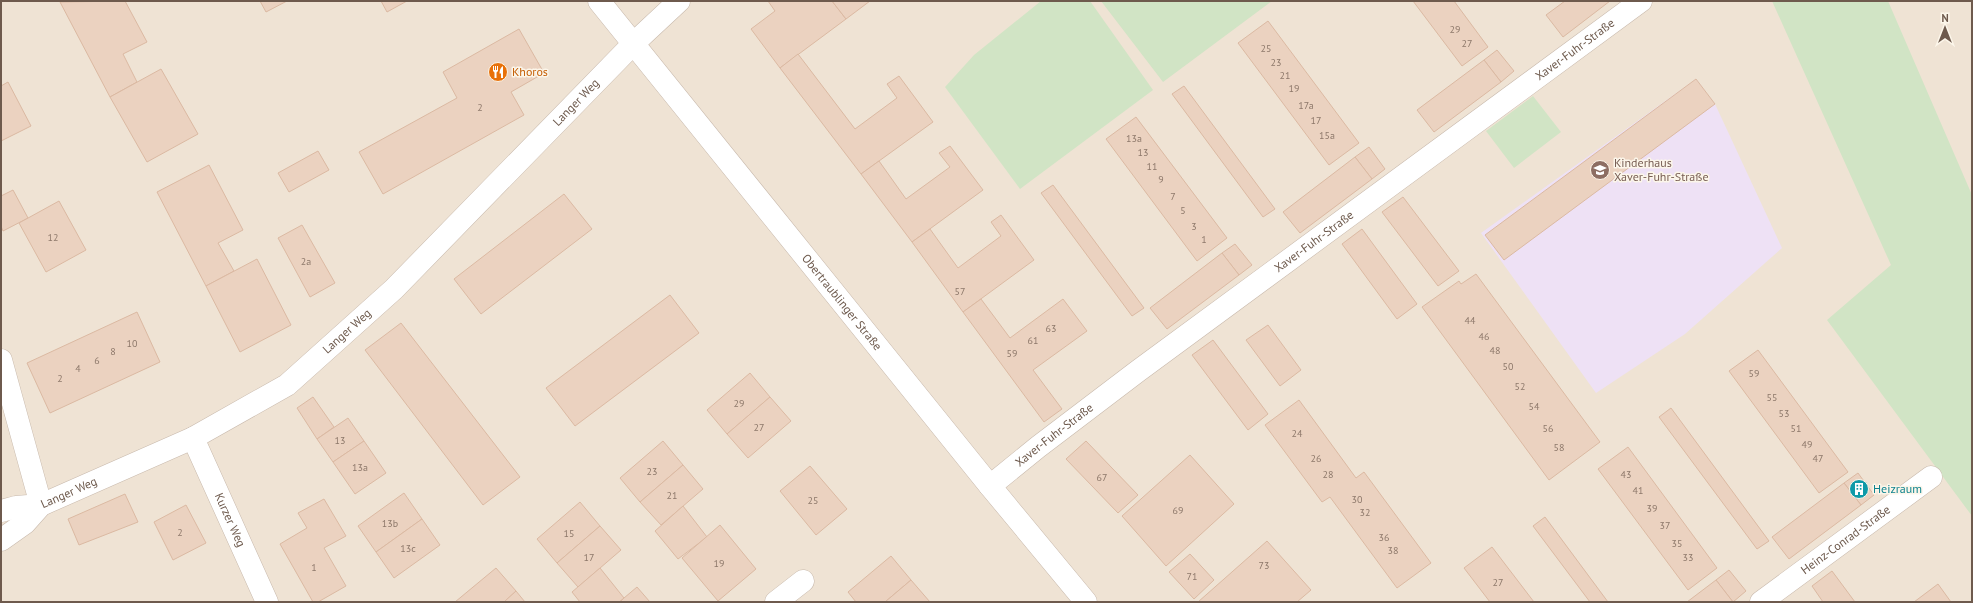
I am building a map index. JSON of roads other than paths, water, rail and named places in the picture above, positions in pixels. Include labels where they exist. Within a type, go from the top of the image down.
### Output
[{"type":"street","name":"Obertraublinger Straße","points":[[599,1],[990,486],[1086,602]]},
{"type":"street","name":"Langer Weg","points":[[1,540],[26,523],[41,505],[193,438],[287,385],[369,314],[634,43],[679,1]]},
{"type":"street","name":"Xaver-Fuhr-Straße","points":[[990,486],[1038,446],[1138,371],[1641,1]]},
{"type":"street","points":[[1,360],[41,505],[16,507],[1,511]]},
{"type":"street","name":"Kurzer Weg","points":[[193,438],[268,602]]},
{"type":"street","name":"Heinz-Conrad-Straße","points":[[1760,602],[1931,477]]},
{"type":"street","points":[[776,602],[804,581]]},
{"type":"place","name":"Khoros","points":[[498,72]]},
{"type":"place","name":"Kinderhaus Xaver-Fuhr-Straße","points":[[1600,170]]},
{"type":"place","name":"Heizraum","points":[[1859,489]]}]
